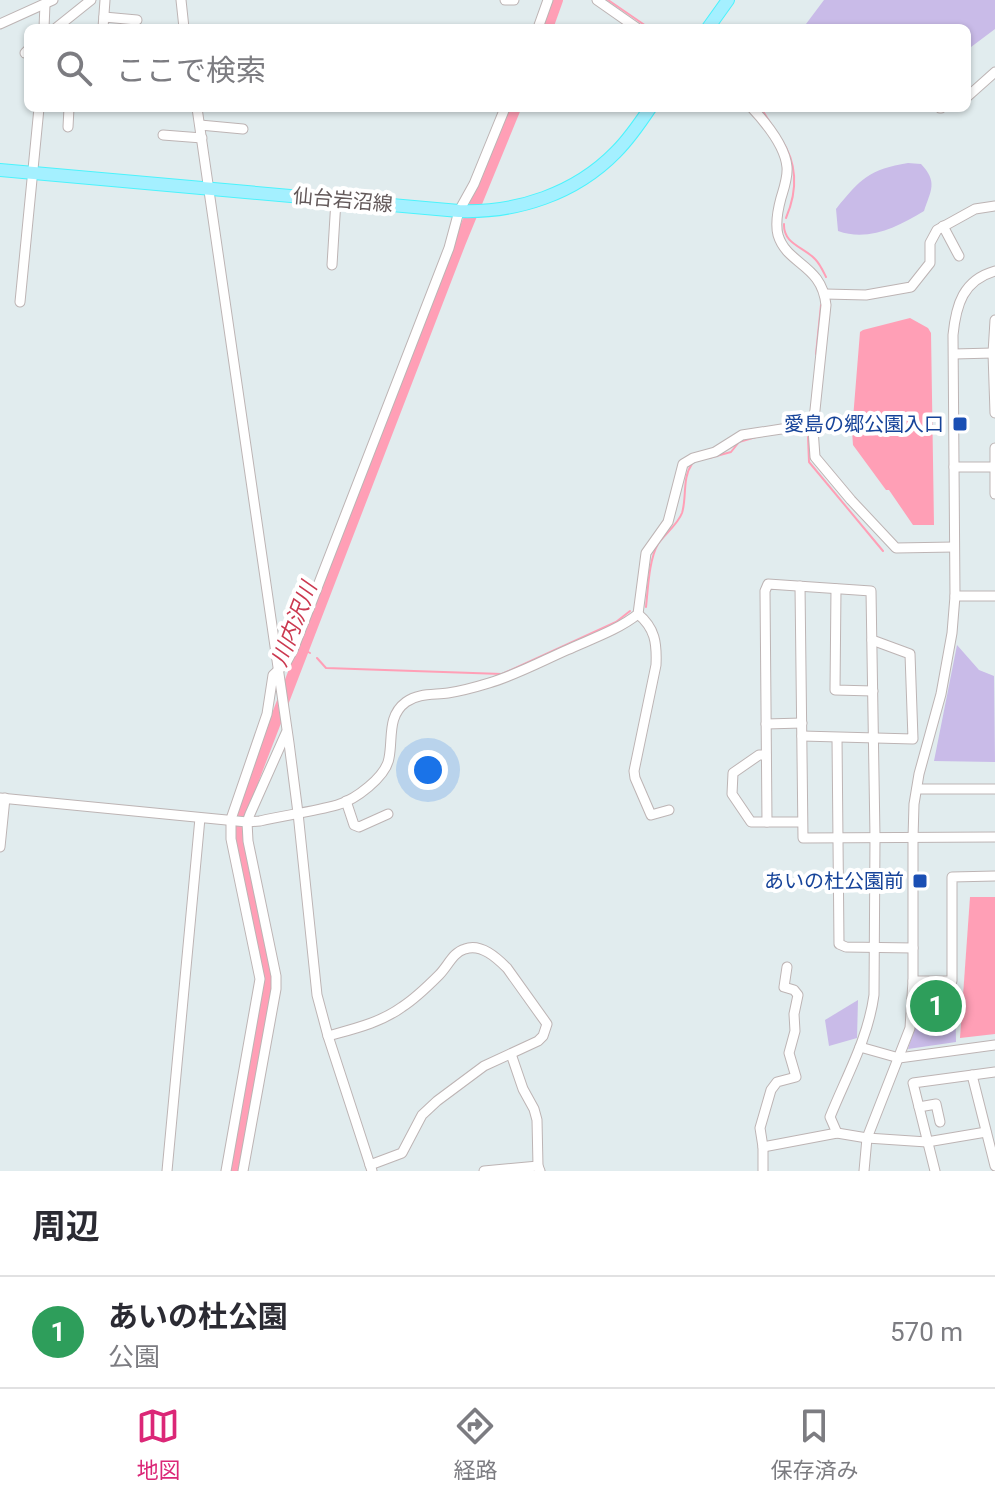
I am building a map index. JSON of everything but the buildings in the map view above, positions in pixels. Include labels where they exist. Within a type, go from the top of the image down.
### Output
[{"type":"main road","points":[[711,24],[728,0]]},
{"type":"main road","name":"仙台岩沼線","points":[[0,170],[481,211],[532,202],[580,181],[618,150],[647,112]]},
{"type":"street","points":[[61,24],[91,0]]},
{"type":"street","points":[[105,0],[103,23],[137,20]]},
{"type":"street","points":[[181,0],[184,24]]},
{"type":"street","points":[[505,0],[514,0]]},
{"type":"street","points":[[539,24],[548,0]]},
{"type":"street","points":[[597,0],[631,24]]},
{"type":"street","points":[[0,24],[49,2]]},
{"type":"street","points":[[45,24],[49,2]]},
{"type":"street","points":[[971,93],[995,72]]},
{"type":"street","points":[[20,302],[39,112]]},
{"type":"street","points":[[68,127],[69,112]]},
{"type":"street","points":[[198,112],[287,726],[317,995],[328,1036],[371,1168],[402,1153],[422,1115],[437,1101],[484,1066],[538,1041],[547,1024],[507,968],[491,954],[470,947],[459,951],[442,972],[403,1007],[363,1026],[328,1036]]},
{"type":"street","points":[[243,1171],[276,976],[248,841],[239,821],[270,700],[273,675],[279,674],[293,650],[462,211],[503,112]]},
{"type":"street","points":[[755,112],[780,147],[786,162],[787,174],[777,225],[781,242],[813,274],[825,294],[813,429],[815,457],[896,548],[954,547]]},
{"type":"street","points":[[200,125],[243,129]]},
{"type":"street","points":[[163,135],[202,138]]},
{"type":"street","points":[[332,265],[336,200]]},
{"type":"street","points":[[825,294],[866,295],[911,287],[930,263],[933,234],[975,209],[995,206]]},
{"type":"street","points":[[943,226],[959,256]]},
{"type":"street","points":[[864,1171],[867,1138],[910,1028],[913,838],[917,789],[941,694],[952,633],[955,596],[955,313],[972,283],[995,271]]},
{"type":"street","points":[[995,320],[995,413]]},
{"type":"street","points":[[954,354],[993,353]]},
{"type":"street","points":[[0,847],[2,798],[239,821],[260,821],[341,804],[377,780],[386,768],[390,757],[391,727],[407,701],[422,695],[491,683],[610,630],[638,614],[646,553],[668,522],[683,464],[715,452],[742,435],[788,428],[813,429]]},
{"type":"street","points":[[995,448],[995,494]]},
{"type":"street","points":[[954,467],[995,467]]},
{"type":"street","points":[[767,822],[765,591],[768,584],[871,591],[875,837],[872,1007],[860,1047],[830,1117],[837,1133]]},
{"type":"street","points":[[800,586],[803,838],[995,837]]},
{"type":"street","points":[[836,589],[835,690],[873,691]]},
{"type":"street","points":[[955,596],[995,596]]},
{"type":"street","points":[[638,614],[652,628],[657,654],[635,778],[651,815],[669,810]]},
{"type":"street","points":[[802,736],[913,739],[910,654],[872,640]]},
{"type":"street","points":[[766,724],[802,723]]},
{"type":"street","points":[[226,1171],[260,979],[231,839],[287,726]]},
{"type":"street","points":[[837,738],[839,944],[846,947],[913,948]]},
{"type":"street","points":[[766,755],[759,755],[733,773],[732,794],[751,822],[802,822]]},
{"type":"street","points":[[917,789],[995,789]]},
{"type":"street","points":[[346,801],[354,825],[359,827],[388,814]]},
{"type":"street","points":[[167,1171],[200,818]]},
{"type":"street","points":[[913,981],[952,981],[952,877],[995,876]]},
{"type":"street","points":[[763,1171],[760,1128],[771,1090],[777,1082],[796,1077],[789,1053],[795,1031],[794,1014],[798,995],[784,987],[787,967]]},
{"type":"street","points":[[860,1047],[899,1058],[995,1045]]},
{"type":"street","points":[[484,1171],[539,1169],[537,1120],[511,1054]]},
{"type":"street","points":[[935,1171],[913,1083],[995,1072]]},
{"type":"street","points":[[972,1075],[995,1166]]},
{"type":"street","points":[[919,1107],[936,1104],[940,1122]]},
{"type":"street","points":[[763,1147],[837,1133],[927,1142],[986,1132]]},
{"type":"shaded area","points":[[824,0],[995,0],[995,29],[971,47],[971,24],[806,24]]},
{"type":"shaded area","points":[[921,164],[930,176],[931,192],[924,211],[872,234],[838,231],[836,209],[859,183],[884,168]]},
{"type":"shaded area","points":[[910,318],[931,333],[934,525],[913,525],[853,445],[860,332]]},
{"type":"shaded area","points":[[957,645],[979,670],[994,676],[995,762],[934,761]]},
{"type":"shaded area","points":[[970,897],[995,897],[995,1034],[960,1038]]},
{"type":"shaded area","points":[[923,985],[955,986],[956,1042],[908,1049]]},
{"type":"shaded area","points":[[858,1000],[857,1038],[829,1046],[825,1020]]},
{"type":"waterway","name":"川内沢川","points":[[548,24],[557,0]]},
{"type":"waterway","points":[[608,0],[643,24]]},
{"type":"waterway","name":"川内沢川","points":[[235,1171],[268,986],[237,827],[460,242],[513,112]]},
{"type":"waterway","points":[[764,112],[771,124]]},
{"type":"waterway","points":[[781,139],[787,149],[794,178],[786,218]]},
{"type":"waterway","points":[[784,224],[787,236],[815,259],[826,277]]},
{"type":"waterway","points":[[816,354],[821,305]]},
{"type":"waterway","points":[[796,422],[804,423]]},
{"type":"waterway","points":[[786,432],[796,433]]},
{"type":"waterway","points":[[709,458],[731,452],[739,442],[756,437]]},
{"type":"waterway","points":[[808,437],[809,462],[883,551]]},
{"type":"waterway","points":[[646,607],[653,558],[658,544],[682,513],[687,475],[692,464]]},
{"type":"waterway","points":[[317,658],[326,668],[502,674],[616,622],[630,611]]},
{"type":"waterway","name":"川内沢川","points":[[303,649],[310,653]]},
{"type":"place","name":"愛島の郷公園入口","points":[[960,424]]},
{"type":"place","name":"あいの杜公園前","points":[[920,881]]},
{"type":"place","name":"あいの杜公園","points":[[936,1006]]}]
